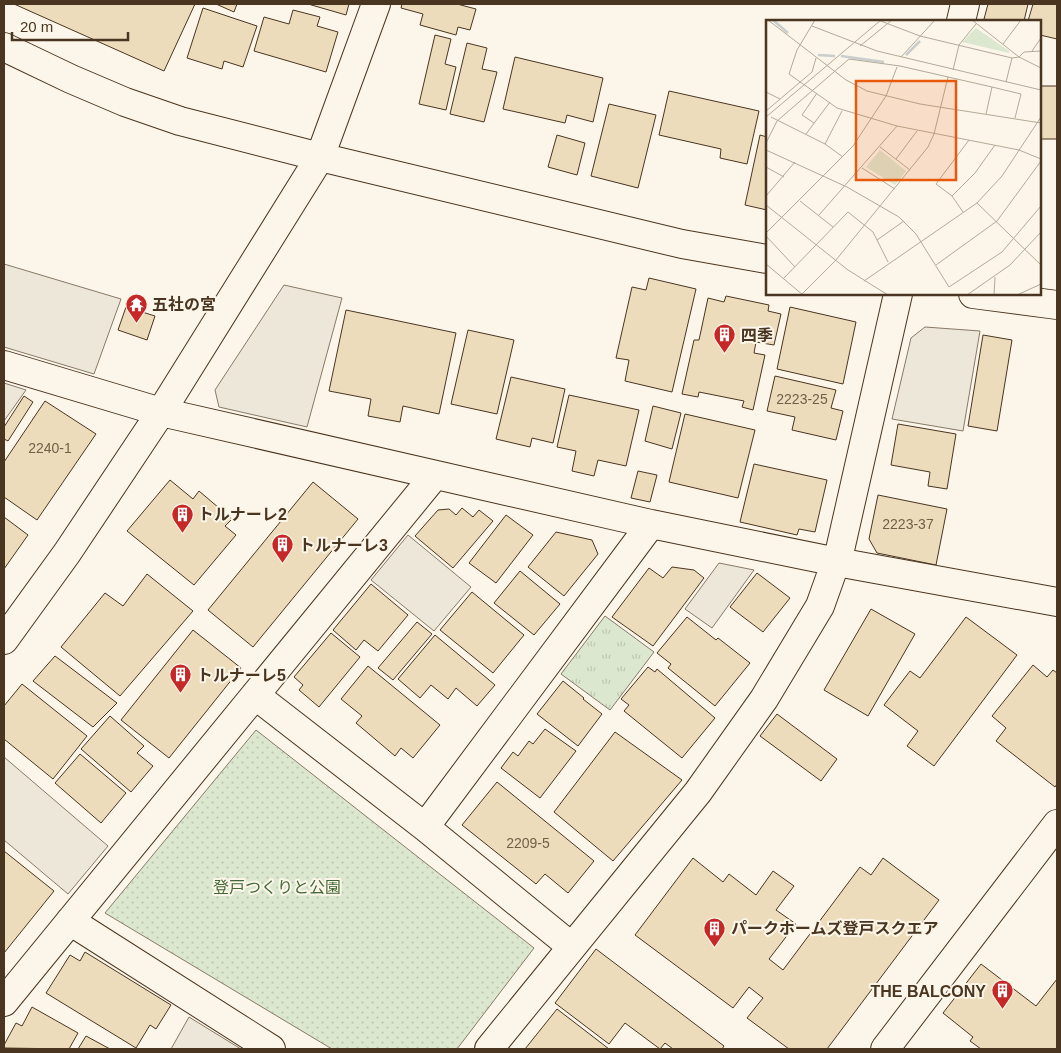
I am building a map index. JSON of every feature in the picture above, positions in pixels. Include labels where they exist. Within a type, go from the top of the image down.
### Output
[{"type":"street","points":[[4,640],[66,553],[161,412],[320,157],[376,4]]},
{"type":"street","points":[[960,20],[964,4]]},
{"type":"street","points":[[4,47],[80,83],[125,102],[171,118],[320,157],[682,244],[766,260]]},
{"type":"street","points":[[489,1049],[698,792],[764,700],[820,606],[837,562],[898,295]]},
{"type":"street","points":[[981,295],[1057,305]]},
{"type":"street","points":[[4,366],[161,412],[652,524],[837,562],[1057,602]]},
{"type":"street","points":[[4,1002],[436,475]]},
{"type":"street","points":[[425,827],[652,524]]},
{"type":"street","points":[[255,695],[425,827],[572,946]]},
{"type":"street","points":[[885,1049],[1057,824]]},
{"type":"street","points":[[70,921],[272,1049]]},
{"type":"green space","points":[[605,616],[654,652],[610,710],[561,674]]},
{"type":"green space","name":"登戸つくりと公園","points":[[256,730],[534,948],[457,1049],[332,1049],[105,913]]},
{"type":"shaded area","points":[[4,264],[121,299],[94,374],[4,347]]},
{"type":"shaded area","points":[[284,285],[342,298],[307,427],[219,407],[215,390]]},
{"type":"shaded area","points":[[925,327],[980,331],[963,431],[892,419],[911,338]]},
{"type":"shaded area","points":[[4,383],[26,390],[4,421]]},
{"type":"shaded area","points":[[408,535],[471,587],[434,631],[371,580]]},
{"type":"shaded area","points":[[719,563],[754,570],[712,628],[685,609]]},
{"type":"shaded area","points":[[4,757],[108,846],[68,894],[4,840]]},
{"type":"shaded area","points":[[189,1017],[241,1049],[171,1049]]},
{"type":"building","points":[[14,4],[195,4],[164,71]]},
{"type":"building","points":[[216,4],[237,4],[234,12]]},
{"type":"building","points":[[308,4],[349,4],[346,15]]},
{"type":"building","points":[[402,4],[457,4],[476,9],[470,30],[458,27],[456,35],[420,25],[423,14],[401,8]]},
{"type":"building","points":[[988,4],[1028,4],[1024,20],[984,19]]},
{"type":"building","points":[[1033,4],[1057,4],[1057,39],[1041,35],[1041,20],[1028,20]]},
{"type":"building","points":[[203,8],[257,26],[243,67],[224,61],[222,69],[187,58]]},
{"type":"building","points":[[293,10],[320,17],[317,26],[338,32],[326,72],[254,51],[264,17],[289,24]]},
{"type":"building","points":[[435,35],[451,39],[445,64],[456,67],[446,110],[419,104]]},
{"type":"building","points":[[467,43],[487,48],[482,69],[497,72],[484,122],[450,114]]},
{"type":"building","points":[[515,57],[603,78],[593,122],[567,115],[565,123],[503,109]]},
{"type":"building","points":[[1041,86],[1057,86],[1057,139],[1041,139]]},
{"type":"building","points":[[669,91],[759,111],[747,164],[720,158],[721,149],[659,135]]},
{"type":"building","points":[[609,104],[656,115],[638,188],[591,176]]},
{"type":"building","points":[[557,135],[585,143],[577,175],[548,167]]},
{"type":"building","points":[[760,135],[766,137],[766,210],[745,205]]},
{"type":"building","points":[[649,278],[696,289],[672,392],[625,381],[629,360],[616,358],[632,287],[646,290]]},
{"type":"building","name":"四季","points":[[726,296],[769,305],[768,311],[781,314],[774,345],[756,342],[754,353],[765,355],[753,410],[742,407],[744,401],[699,392],[698,397],[682,394],[694,340],[699,340],[708,298],[724,302]]},
{"type":"building","name":"五社の宮","points":[[126,307],[155,316],[147,340],[118,330]]},
{"type":"building","points":[[790,307],[856,322],[843,384],[777,369]]},
{"type":"building","points":[[346,310],[456,333],[439,414],[403,406],[400,422],[368,416],[371,399],[329,391]]},
{"type":"building","points":[[468,330],[514,340],[497,414],[451,404]]},
{"type":"building","points":[[983,335],[1012,340],[997,431],[968,426]]},
{"type":"building","points":[[775,376],[836,390],[831,408],[843,411],[836,440],[792,430],[795,417],[767,411]]},
{"type":"building","points":[[511,377],[565,389],[553,443],[532,438],[530,447],[496,439]]},
{"type":"building","points":[[569,395],[639,410],[626,466],[598,460],[594,476],[572,471],[576,451],[557,447]]},
{"type":"building","points":[[24,396],[33,402],[8,441],[4,439],[4,427]]},
{"type":"building","points":[[45,401],[96,434],[37,520],[4,497],[4,462]]},
{"type":"building","points":[[653,406],[681,413],[672,449],[645,441]]},
{"type":"building","points":[[685,414],[755,430],[738,498],[669,482]]},
{"type":"building","points":[[898,424],[956,434],[947,489],[928,486],[930,472],[891,465]]},
{"type":"building","points":[[754,464],[827,480],[815,532],[799,529],[797,535],[740,522]]},
{"type":"building","points":[[638,471],[657,475],[650,502],[631,498]]},
{"type":"building","name":"トルナーレ2","points":[[170,480],[193,499],[199,491],[232,519],[225,526],[236,535],[194,585],[127,531]]},
{"type":"building","name":"トルナーレ3","points":[[313,482],[358,519],[253,647],[208,610]]},
{"type":"building","points":[[878,495],[947,509],[936,565],[877,553],[869,539]]},
{"type":"building","points":[[462,508],[473,517],[479,510],[493,521],[453,568],[415,536],[438,510],[449,509],[456,515]]},
{"type":"building","points":[[506,515],[533,535],[496,583],[469,563]]},
{"type":"building","points":[[4,517],[28,535],[4,569]]},
{"type":"building","points":[[556,532],[592,540],[598,554],[564,596],[528,567]]},
{"type":"building","points":[[672,567],[694,570],[704,578],[653,646],[612,617],[649,568],[663,578]]},
{"type":"building","points":[[520,571],[560,604],[534,635],[494,603]]},
{"type":"building","points":[[757,573],[790,598],[763,632],[730,607]]},
{"type":"building","points":[[147,574],[193,611],[120,696],[61,647],[105,593],[123,606]]},
{"type":"building","points":[[371,584],[408,615],[378,651],[364,640],[356,650],[333,630]]},
{"type":"building","points":[[472,592],[524,635],[493,673],[440,630]]},
{"type":"building","points":[[871,609],[915,634],[868,716],[824,690]]},
{"type":"building","points":[[687,617],[750,663],[715,706],[668,668],[671,664],[657,653]]},
{"type":"building","points":[[966,617],[1017,655],[934,766],[907,746],[918,731],[884,705],[910,671],[920,678]]},
{"type":"building","points":[[417,622],[432,634],[393,680],[378,668]]},
{"type":"building","name":"トルナーレ5","points":[[193,630],[241,668],[169,758],[121,720]]},
{"type":"building","points":[[331,633],[360,657],[319,707],[299,690],[303,685],[294,677]]},
{"type":"building","points":[[435,635],[495,685],[477,706],[456,688],[448,699],[431,685],[420,698],[398,679]]},
{"type":"building","points":[[55,656],[117,703],[93,727],[33,681]]},
{"type":"building","points":[[1033,665],[1047,677],[1053,670],[1057,673],[1057,784],[1055,787],[996,741],[1006,728],[992,716]]},
{"type":"building","points":[[368,666],[440,725],[413,758],[401,748],[395,756],[356,723],[362,716],[341,699]]},
{"type":"building","points":[[648,667],[655,672],[657,669],[715,718],[682,758],[624,711],[629,705],[621,699]]},
{"type":"building","points":[[563,681],[602,714],[578,746],[537,714]]},
{"type":"building","points":[[22,684],[87,736],[53,779],[4,739],[4,706]]},
{"type":"building","points":[[777,714],[837,759],[821,781],[760,736]]},
{"type":"building","points":[[110,716],[144,746],[137,753],[153,766],[131,792],[81,749]]},
{"type":"building","points":[[545,729],[576,751],[540,798],[501,768],[513,752],[518,756],[529,741],[533,744]]},
{"type":"building","points":[[615,732],[682,780],[613,861],[554,812]]},
{"type":"building","points":[[80,754],[126,793],[101,823],[55,783]]},
{"type":"building","points":[[497,782],[594,861],[568,893],[545,874],[536,884],[462,825]]},
{"type":"building","points":[[4,851],[54,891],[4,953]]},
{"type":"building","name":"パークホームズ登戸スクエア","points":[[693,858],[723,882],[729,874],[756,895],[773,871],[794,886],[776,910],[796,924],[769,959],[783,970],[860,867],[871,875],[883,858],[939,900],[827,1049],[789,1049],[747,1018],[763,998],[749,987],[733,1008],[635,935]]},
{"type":"building","points":[[596,949],[724,1046],[722,1049],[673,1049],[665,1043],[660,1049],[625,1023],[609,1044],[555,1003]]},
{"type":"building","points":[[85,952],[171,1005],[156,1029],[150,1025],[136,1048],[46,993],[70,955],[80,961]]},
{"type":"building","name":"THE BALCONY","points":[[981,964],[1036,1006],[1057,979],[1057,1049],[981,1049],[970,1041],[973,1037],[943,1013]]},
{"type":"building","points":[[32,1007],[78,1033],[69,1049],[4,1048],[16,1023],[22,1026]]},
{"type":"building","points":[[557,1009],[609,1049],[525,1049]]},
{"type":"building","points":[[86,1036],[110,1049],[78,1049]]},
{"type":"place","name":"五社の宮","points":[[136,323]]},
{"type":"place","name":"四季","points":[[725,354]]},
{"type":"place","name":"トルナーレ2","points":[[182,533]]},
{"type":"place","name":"トルナーレ3","points":[[283,564]]},
{"type":"place","name":"トルナーレ5","points":[[181,694]]},
{"type":"place","name":"パークホームズ登戸スクエア","points":[[715,947]]},
{"type":"place","name":"THE BALCONY","points":[[1002,1010]]}]
